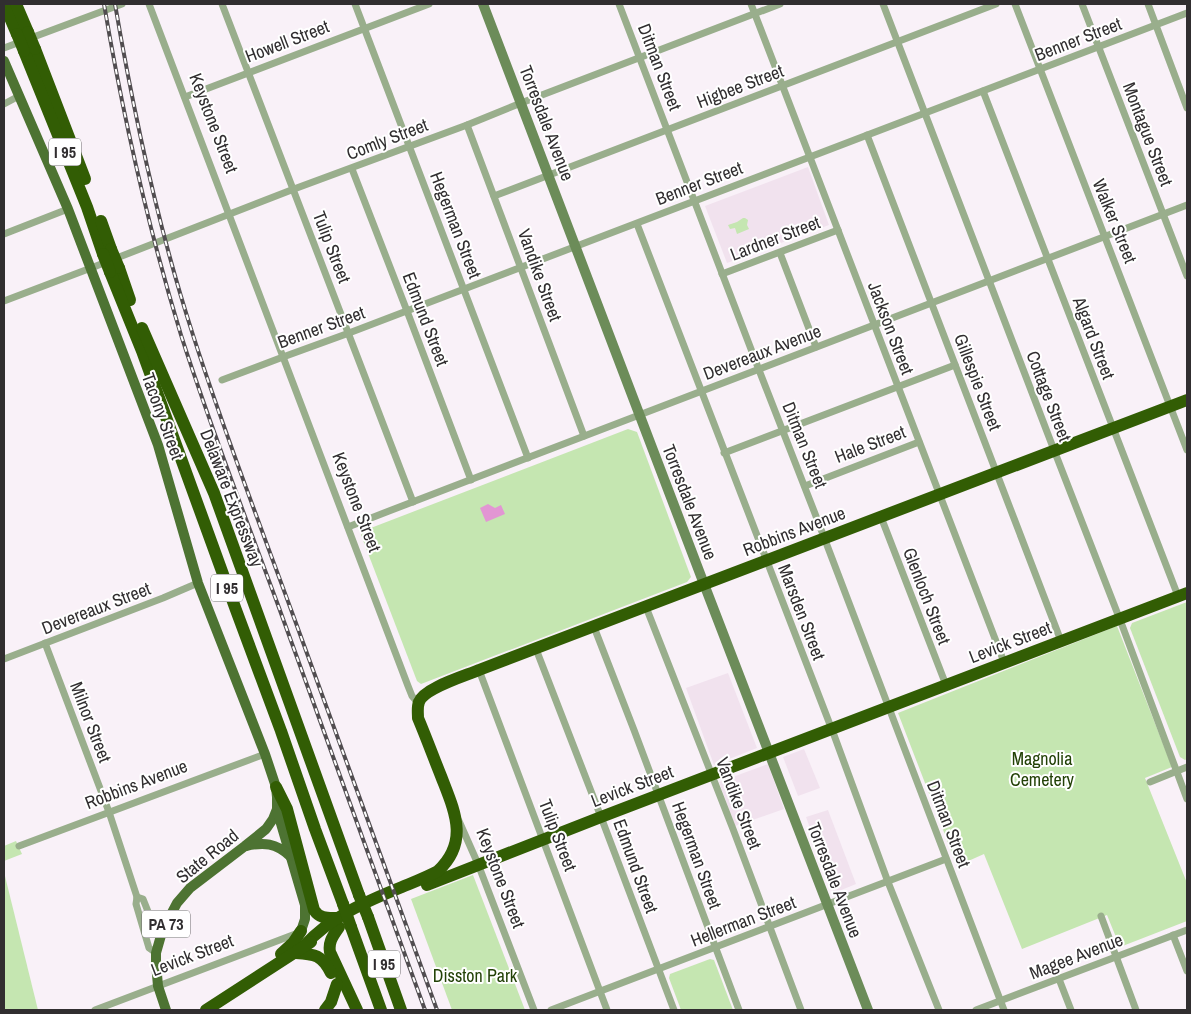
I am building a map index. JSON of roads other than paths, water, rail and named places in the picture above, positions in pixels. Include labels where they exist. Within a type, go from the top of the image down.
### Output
[{"type":"highway","name":"Delaware Expressway","points":[[4,4],[23,33]]},
{"type":"highway","name":"Delaware Expressway","points":[[16,4],[23,33],[114,270],[343,904],[343,924],[381,1010]]},
{"type":"highway","name":"Delaware Expressway","points":[[114,270],[214,493],[401,1010]]},
{"type":"highway","name":"Robbins Avenue","points":[[418,703],[422,696],[431,690],[479,670],[1187,400]]},
{"type":"highway","name":"Levick Street","points":[[252,981],[300,949],[343,924],[378,906],[478,864],[1182,594]]},
{"type":"highway","name":"Keystone Street","points":[[418,703],[418,718],[454,809]]},
{"type":"highway","points":[[276,787],[287,809],[314,910],[322,917],[343,924],[332,938],[329,947],[357,1010]]},
{"type":"highway","name":"Levick Street","points":[[343,924],[375,898],[438,871],[447,861],[455,847],[457,829],[454,809]]},
{"type":"highway","points":[[210,1008],[252,981],[290,947],[301,931]]},
{"type":"highway","points":[[300,949],[322,958],[349,1010]]},
{"type":"highway","points":[[325,1010],[331,1002],[337,984]]},
{"type":"main road","name":"Tacony Street","points":[[4,61],[68,209],[158,445],[198,583],[265,754],[276,787]]},
{"type":"main road","points":[[276,787],[279,821],[305,909],[304,924],[301,931]]},
{"type":"main road","name":"State Road","points":[[166,1010],[158,986],[156,953],[166,924],[177,903],[190,888],[266,828],[273,819],[277,809]]},
{"type":"main road","points":[[245,846],[256,844],[272,845],[281,848],[291,857]]},
{"type":"street","points":[[4,48],[122,4]]},
{"type":"street","name":"Keystone Street","points":[[149,4],[408,686],[412,696],[418,703]]},
{"type":"street","name":"Tulip Street","points":[[222,4],[413,502]]},
{"type":"street","name":"Hegerman Street","points":[[355,4],[528,458]]},
{"type":"street","name":"Howell Street","points":[[185,97],[428,4]]},
{"type":"street","name":"Torresdale Avenue","points":[[483,4],[868,1010]]},
{"type":"street","name":"Ditman Street","points":[[619,4],[1004,1010]]},
{"type":"street","name":"Jackson Street","points":[[751,4],[1004,662]]},
{"type":"street","name":"Comly Street","points":[[4,301],[780,4]]},
{"type":"street","name":"Cottage Street","points":[[883,4],[1120,619],[1187,799]]},
{"type":"street","name":"Higbee Street","points":[[494,196],[996,4]]},
{"type":"street","name":"Walker Street","points":[[1015,4],[1187,450]]},
{"type":"street","name":"Montague Street","points":[[1082,4],[1187,276]]},
{"type":"street","points":[[1148,4],[1187,108]]},
{"type":"street","name":"Benner Street","points":[[222,380],[349,334],[1187,13]]},
{"type":"street","name":"Algard Street","points":[[983,91],[1113,428],[1182,594]]},
{"type":"street","points":[[4,104],[19,96]]},
{"type":"street","name":"Vandike Street","points":[[467,125],[584,436]]},
{"type":"street","name":"Gillespie Street","points":[[867,135],[1061,641]]},
{"type":"street","name":"Edmund Street","points":[[352,168],[471,480]]},
{"type":"street","name":"Devereaux Avenue","points":[[348,527],[1187,205]]},
{"type":"street","points":[[4,234],[68,209]]},
{"type":"street","name":"Marsden Street","points":[[636,224],[888,882],[939,1010]]},
{"type":"street","name":"Lardner Street","points":[[722,274],[838,230]]},
{"type":"street","points":[[780,253],[816,347]]},
{"type":"street","points":[[724,453],[955,365]]},
{"type":"street","name":"Hale Street","points":[[805,486],[918,442]]},
{"type":"street","name":"Glenloch Street","points":[[881,517],[946,685]]},
{"type":"street","name":"Devereaux Street","points":[[4,659],[198,583]]},
{"type":"street","name":"Vandike Street","points":[[646,607],[801,1010]]},
{"type":"street","name":"Hegerman Street","points":[[594,627],[739,1010]]},
{"type":"street","name":"Milnor Street","points":[[45,643],[109,812],[137,897],[136,904],[149,948],[156,953]]},
{"type":"street","name":"Edmund Street","points":[[536,649],[674,1010]]},
{"type":"street","name":"Tulip Street","points":[[479,670],[607,1010]]},
{"type":"street","name":"Robbins Avenue","points":[[19,846],[265,754]]},
{"type":"street","points":[[1150,782],[1187,767]]},
{"type":"street","name":"Keystone Street","points":[[454,809],[478,864],[534,1010]]},
{"type":"street","name":"Hellerman Street","points":[[551,1010],[946,859]]},
{"type":"street","name":"Milnor Street","points":[[137,897],[143,900],[149,914],[166,924]]},
{"type":"street","points":[[1101,916],[1136,1010]]},
{"type":"street","name":"Magee Avenue","points":[[976,1010],[1187,930]]},
{"type":"street","name":"Levick Street","points":[[96,1010],[301,931]]},
{"type":"street","points":[[1173,935],[1187,971]]},
{"type":"street","points":[[1059,979],[1071,1010]]},
{"type":"railway","points":[[104,4],[119,88],[137,171],[181,335],[216,437],[425,1010]]},
{"type":"railway","points":[[115,4],[148,171],[180,294],[193,335],[216,405],[437,1010]]},
{"type":"park label","name":"Magnolia Cemetery","points":[[1042,768]]},
{"type":"park label","name":"Disston Park","points":[[475,975]]}]
